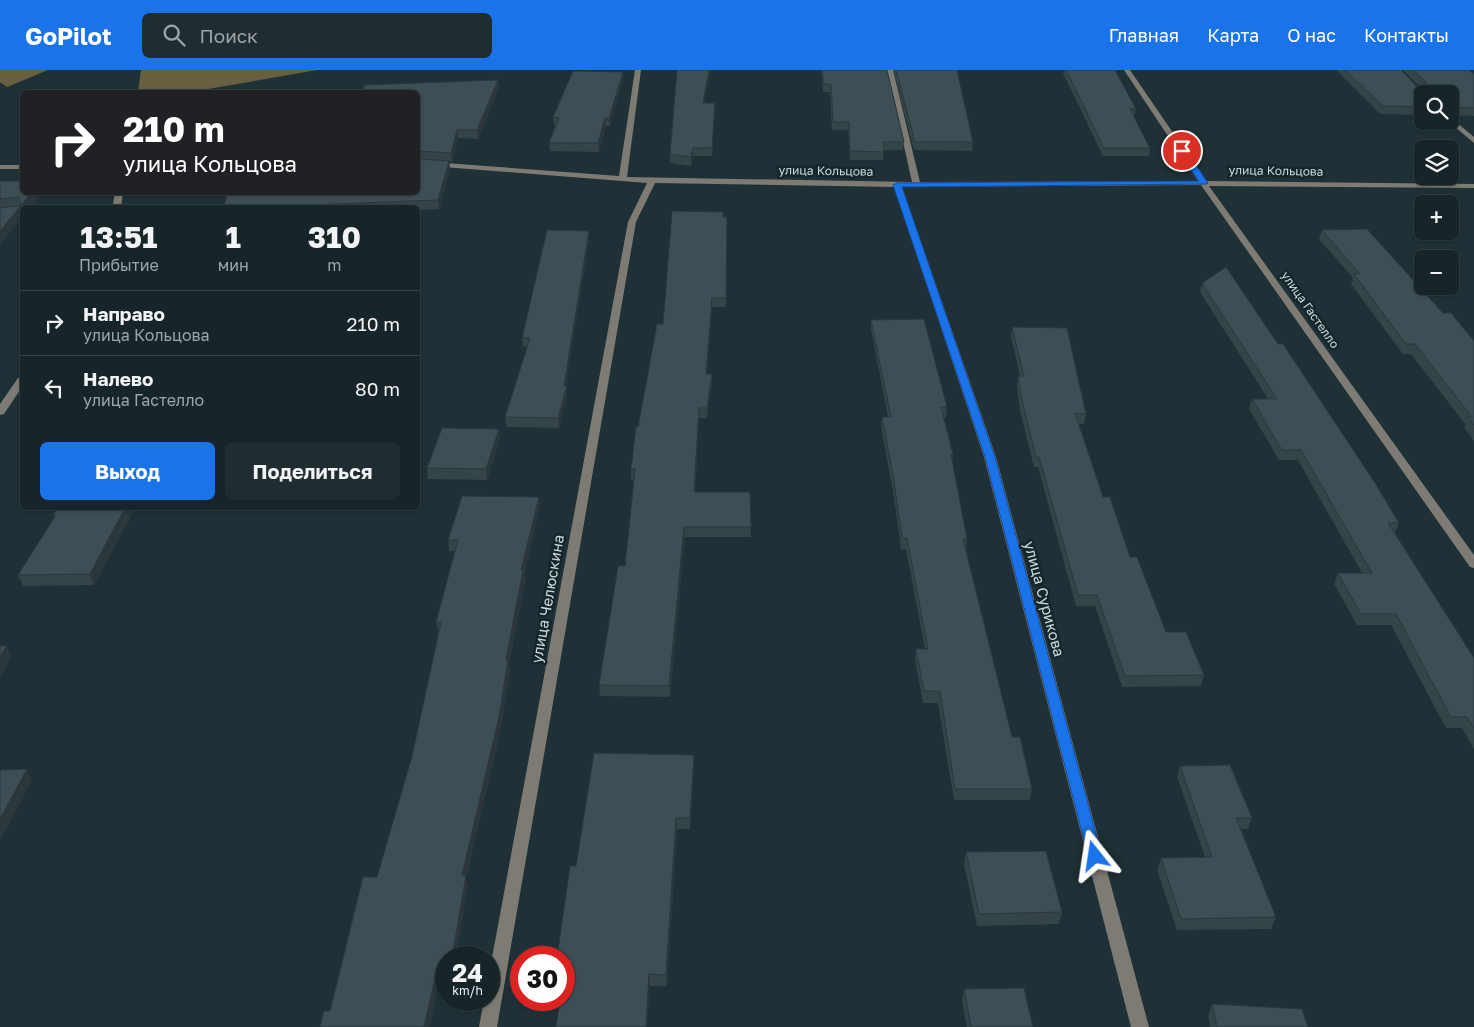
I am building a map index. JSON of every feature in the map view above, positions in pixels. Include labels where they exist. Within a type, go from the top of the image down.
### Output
[{"type":"street","points":[[623,179],[638,70]]},
{"type":"street","points":[[890,70],[917,185]]},
{"type":"street","name":"улица Гастелло","points":[[1127,70],[1204,183],[1474,564]]},
{"type":"street","points":[[1459,128],[1474,141]]},
{"type":"street","name":"улица Кольцова","points":[[420,163],[652,181],[897,185],[1204,183],[1474,186]]},
{"type":"street","points":[[0,167],[20,167]]},
{"type":"street","name":"улица Челюскина","points":[[488,1027],[632,222],[652,181]]},
{"type":"street","name":"улица Сурикова","points":[[897,185],[990,457],[1140,1027]]},
{"type":"street","points":[[0,412],[20,383]]},
{"type":"shaded area","points":[[0,70],[48,70],[7,87],[0,82]]},
{"type":"shaded area","points":[[141,70],[317,70],[202,90],[138,90]]},
{"type":"building","points":[[677,70],[709,70],[703,103],[715,103],[712,148],[693,148],[691,157],[670,154]]},
{"type":"building","points":[[822,70],[887,70],[904,142],[883,142],[884,152],[850,151],[849,122],[833,122],[831,84],[824,84]]},
{"type":"building","points":[[896,70],[957,70],[973,142],[915,142]]},
{"type":"building","points":[[1066,70],[1115,70],[1136,109],[1130,109],[1150,148],[1104,148]]},
{"type":"building","points":[[1345,70],[1401,70],[1415,85],[1414,107],[1383,106]]},
{"type":"building","points":[[1413,70],[1469,70],[1474,74],[1474,108],[1459,107],[1459,85],[1429,85]]},
{"type":"building","points":[[573,71],[623,72],[609,118],[605,118],[598,143],[549,143],[559,118],[553,117]]},
{"type":"building","points":[[498,80],[477,130],[457,130],[451,153],[420,151],[420,90],[362,90],[365,85]]},
{"type":"building","points":[[420,159],[449,161],[438,200],[308,205],[224,205],[227,195],[420,195]]},
{"type":"building","points":[[0,181],[20,181],[20,195],[30,195],[21,205],[19,197],[0,199]]},
{"type":"building","points":[[20,205],[0,231],[0,208]]},
{"type":"building","points":[[672,211],[723,212],[723,217],[727,217],[726,298],[712,298],[706,374],[712,374],[707,408],[699,408],[694,492],[750,492],[751,527],[684,527],[669,686],[599,685],[618,566],[625,566],[635,469],[631,469],[636,427],[638,427],[657,324],[663,324]]},
{"type":"building","points":[[1367,229],[1414,281],[1414,295],[1427,295],[1443,313],[1451,313],[1474,341],[1474,425],[1468,417],[1472,417],[1415,344],[1406,344],[1354,274],[1360,274],[1322,230]]},
{"type":"building","points":[[547,230],[589,231],[564,386],[567,386],[558,418],[505,417],[530,338],[522,338]]},
{"type":"building","points":[[1226,267],[1278,344],[1283,344],[1377,486],[1399,523],[1388,523],[1474,658],[1474,728],[1467,717],[1451,717],[1396,614],[1361,614],[1338,573],[1372,573],[1301,450],[1282,450],[1252,399],[1277,399],[1202,283]]},
{"type":"building","points":[[924,319],[947,407],[941,407],[953,454],[951,454],[967,539],[963,539],[1012,737],[1020,737],[1032,789],[955,789],[940,691],[924,691],[916,649],[928,649],[907,538],[902,538],[882,417],[891,417],[871,320]]},
{"type":"building","points":[[1012,327],[1067,328],[1086,414],[1075,413],[1103,497],[1110,497],[1130,557],[1137,557],[1166,632],[1186,632],[1204,675],[1125,676],[1097,595],[1078,595],[1039,457],[1036,457],[1022,400],[1018,376],[1024,376]]},
{"type":"building","points":[[442,428],[499,429],[486,469],[427,468]]},
{"type":"building","points":[[462,496],[539,497],[521,570],[523,570],[506,660],[508,660],[499,717],[462,875],[466,875],[454,946],[435,946],[435,978],[424,1027],[320,1027],[324,1011],[330,1011],[363,877],[377,877],[412,756],[441,622],[436,622],[458,540],[448,540]]},
{"type":"building","points":[[57,510],[124,510],[90,574],[18,575],[56,515],[53,515]]},
{"type":"building","points":[[7,645],[0,657],[0,646]]},
{"type":"building","points":[[594,753],[694,755],[690,818],[676,818],[666,975],[649,974],[646,1027],[556,1027],[558,1011],[575,1011],[575,946],[559,946],[570,866],[576,866]]},
{"type":"building","points":[[1230,765],[1252,818],[1236,818],[1276,917],[1181,919],[1161,858],[1212,857],[1180,766]]},
{"type":"building","points":[[27,769],[0,819],[0,770]]},
{"type":"building","points":[[1046,851],[1062,912],[979,914],[966,852]]},
{"type":"building","points":[[1024,988],[1033,1027],[971,1027],[964,989]]},
{"type":"building","points":[[1212,1004],[1302,1009],[1308,1027],[1217,1027]]},
{"type":"route","points":[[1095,856],[990,457],[897,185],[1204,183],[1182,151]]}]
